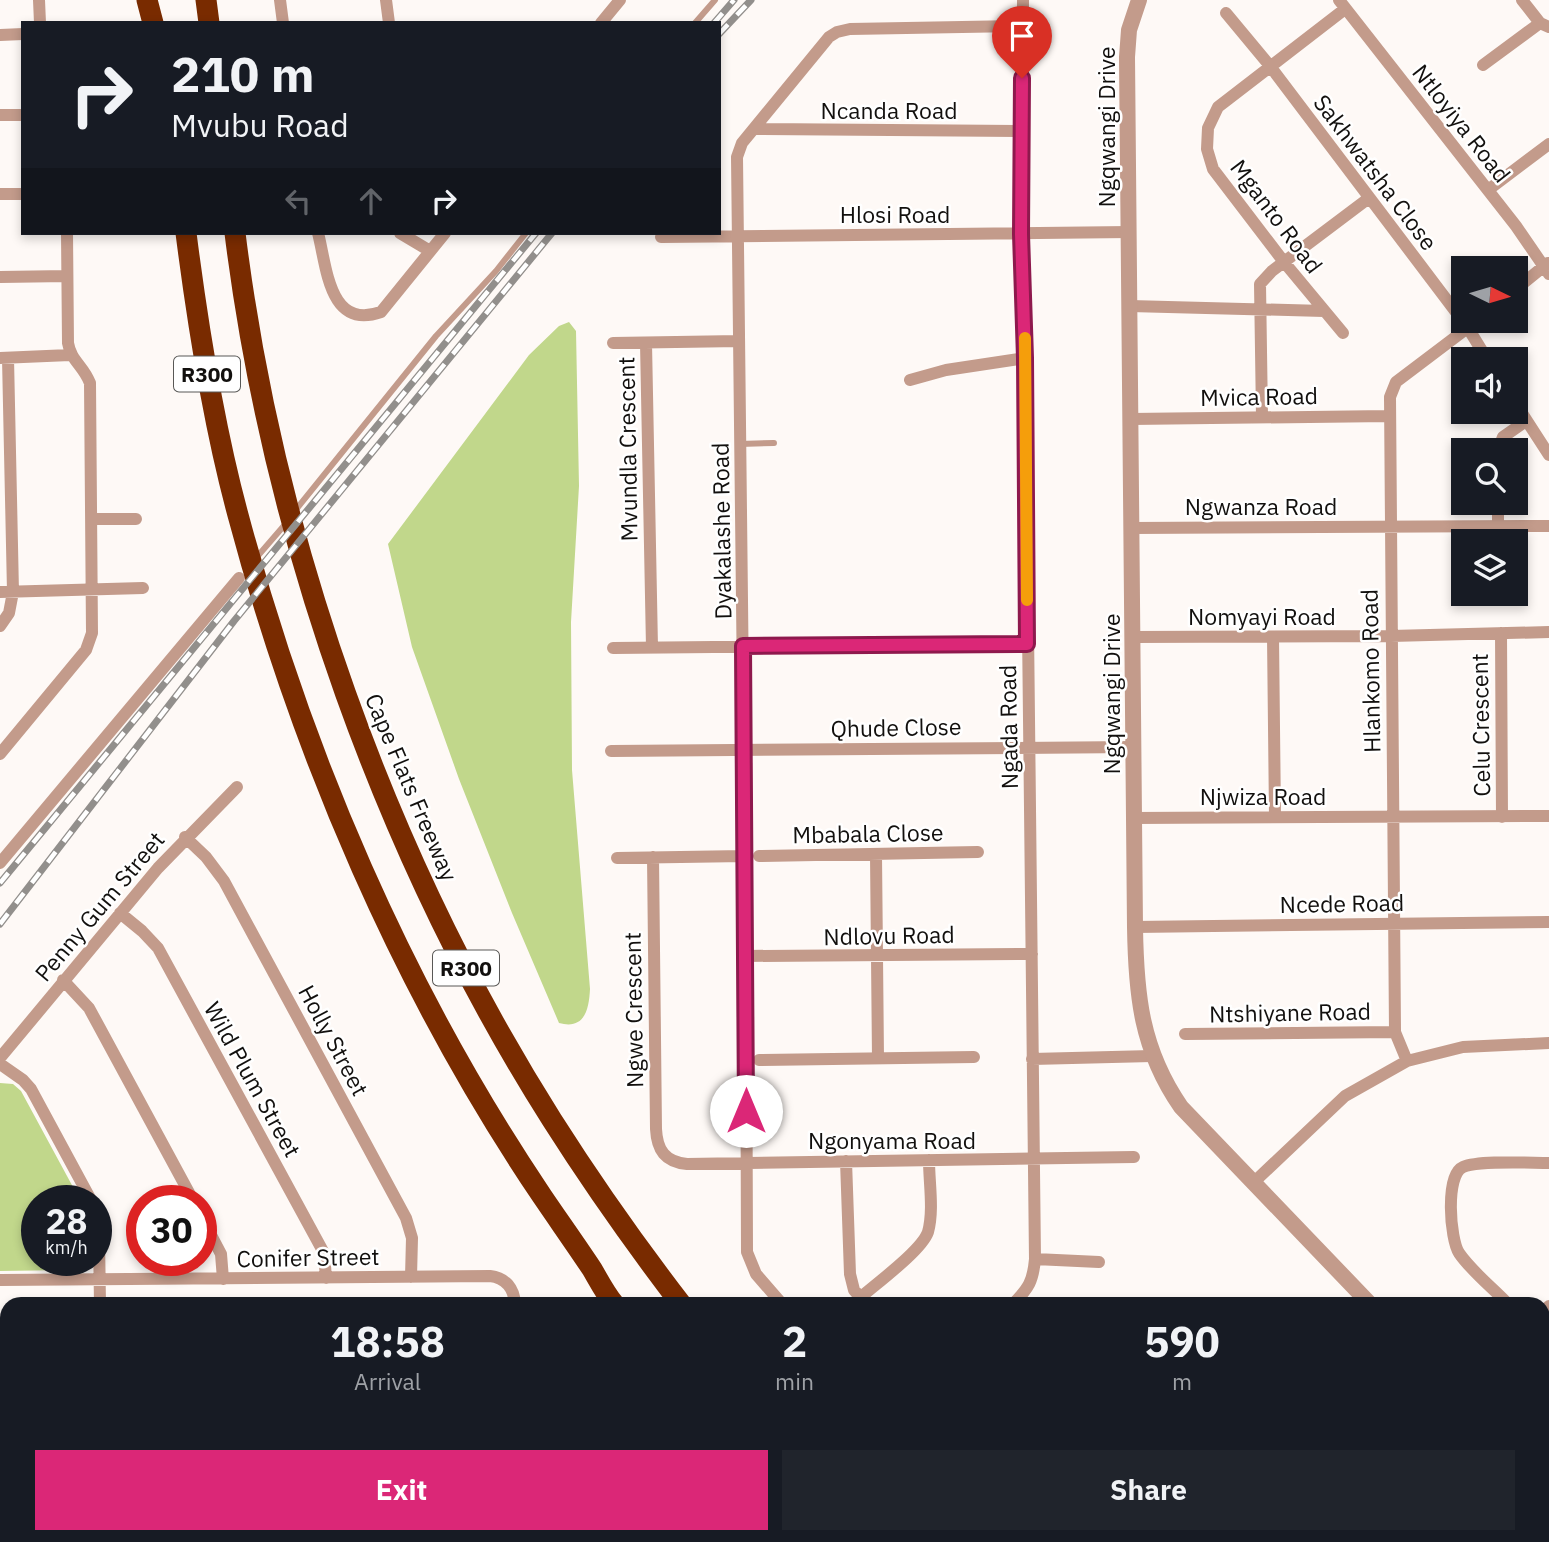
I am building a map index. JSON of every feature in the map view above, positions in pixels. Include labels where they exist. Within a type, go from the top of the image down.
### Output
[{"type":"highway","points":[[147,0],[155,21]]},
{"type":"highway","points":[[155,0],[156,21]]},
{"type":"highway","points":[[206,0],[209,21]]},
{"type":"highway","name":"R300","points":[[186,235],[209,386],[237,514],[276,643],[341,818],[400,953],[462,1066],[512,1152],[609,1297]]},
{"type":"highway","name":"Cape Flats Freeway","points":[[235,235],[258,380],[277,470],[344,693],[384,796],[444,926],[495,1023],[551,1119],[612,1211],[676,1297]]},
{"type":"street","points":[[39,0],[40,21]]},
{"type":"street","points":[[279,0],[283,21]]},
{"type":"street","points":[[386,0],[389,21]]},
{"type":"street","points":[[603,21],[620,0]]},
{"type":"street","name":"Ngada Road","points":[[1020,1297],[1033,1279],[1035,1259],[1025,358],[1021,234],[1023,0]]},
{"type":"street","name":"Ngqwangi Drive","points":[[1139,0],[1129,30],[1127,57],[1135,927],[1138,995],[1145,1035],[1152,1056],[1181,1107],[1363,1297]]},
{"type":"street","points":[[1483,65],[1544,25],[1522,0]]},
{"type":"street","name":"Mganto Road","points":[[1342,4],[1218,107],[1208,128],[1207,149],[1213,169],[1284,262],[1343,333]]},
{"type":"street","name":"Ntloyiya Road","points":[[1342,4],[1547,267]]},
{"type":"street","name":"Sakhwatsha Close","points":[[1226,13],[1270,66],[1369,198],[1451,297]]},
{"type":"street","name":"Dyakalashe Road","points":[[776,1297],[756,1274],[747,1252],[737,157],[742,143],[829,37],[837,32],[850,29],[1023,26]]},
{"type":"street","points":[[0,35],[21,34]]},
{"type":"street","points":[[0,115],[21,115]]},
{"type":"street","name":"Ncanda Road","points":[[756,129],[1022,131]]},
{"type":"street","points":[[1488,190],[1549,144]]},
{"type":"street","points":[[0,194],[21,194]]},
{"type":"street","points":[[1262,417],[1260,284],[1284,262],[1369,198]]},
{"type":"street","name":"Hlosi Road","points":[[662,237],[1130,232]]},
{"type":"street","points":[[0,754],[86,650],[92,634],[90,383],[85,371],[70,355],[67,235]]},
{"type":"street","points":[[319,235],[335,295],[344,310],[365,316],[381,312],[443,235]]},
{"type":"street","points":[[403,235],[430,251]]},
{"type":"street","points":[[1528,280],[1547,267]]},
{"type":"street","points":[[0,277],[67,276]]},
{"type":"street","points":[[1130,306],[1324,311]]},
{"type":"street","name":"Hlankomo Road","points":[[1407,1061],[1395,1032],[1388,416],[1390,397],[1396,382],[1461,333]]},
{"type":"street","name":"Mvundla Crescent","points":[[652,647],[646,343],[739,341]]},
{"type":"street","points":[[612,343],[646,343]]},
{"type":"street","points":[[0,626],[9,613],[4,358],[70,355]]},
{"type":"street","points":[[910,380],[946,370],[1025,358]]},
{"type":"street","name":"Mvica Road","points":[[1131,419],[1388,416]]},
{"type":"street","points":[[1503,438],[1522,424]]},
{"type":"street","points":[[1528,424],[1549,455]]},
{"type":"street","points":[[1498,515],[1498,527]]},
{"type":"street","points":[[92,519],[136,519]]},
{"type":"street","name":"Ngwanza Road","points":[[1132,528],[1549,526]]},
{"type":"street","points":[[0,863],[239,578]]},
{"type":"street","points":[[7,592],[143,588]]},
{"type":"street","name":"Nomyayi Road","points":[[1133,637],[1391,636],[1549,632]]},
{"type":"street","name":"Celu Crescent","points":[[1501,633],[1502,817]]},
{"type":"street","points":[[1273,637],[1275,817]]},
{"type":"street","points":[[613,648],[1027,644]]},
{"type":"street","name":"Qhude Close","points":[[611,751],[1134,747]]},
{"type":"street","name":"Penny Gum Street","points":[[0,1058],[185,837],[237,787]]},
{"type":"street","name":"Njwiza Road","points":[[1134,818],[1549,816]]},
{"type":"street","name":"Holly Street","points":[[185,837],[206,857],[224,881],[406,1218],[412,1238],[411,1277]]},
{"type":"street","name":"Mbabala Close","points":[[759,856],[978,852]]},
{"type":"street","points":[[876,855],[878,1058]]},
{"type":"street","points":[[617,858],[744,856]]},
{"type":"street","name":"Ngwe Crescent","points":[[653,857],[656,1129],[659,1150],[668,1158]]},
{"type":"street","name":"Wild Plum Street","points":[[120,913],[158,948],[324,1253],[326,1278]]},
{"type":"street","name":"Ncede Road","points":[[1135,927],[1549,922]]},
{"type":"street","name":"Ndlovu Road","points":[[746,956],[1032,954]]},
{"type":"street","points":[[63,980],[89,1008],[185,1185]]},
{"type":"street","name":"Ntshiyane Road","points":[[1185,1034],[1395,1032]]},
{"type":"street","points":[[1253,1183],[1345,1096],[1407,1061],[1463,1047],[1549,1043]]},
{"type":"street","points":[[1032,1059],[1152,1056]]},
{"type":"street","points":[[760,1060],[974,1057]]},
{"type":"street","points":[[0,1065],[23,1080],[31,1089],[83,1185]]},
{"type":"street","name":"Ngonyama Road","points":[[668,1158],[676,1163],[687,1164],[1134,1157]]},
{"type":"street","points":[[861,1297],[914,1251],[927,1234],[930,1218],[929,1160]]},
{"type":"street","points":[[846,1161],[849,1274],[855,1297]]},
{"type":"street","points":[[1501,1297],[1461,1256],[1455,1246],[1451,1186],[1454,1176],[1458,1170],[1471,1164],[1549,1163]]},
{"type":"street","points":[[217,1246],[221,1254],[223,1279]]},
{"type":"street","points":[[1035,1259],[1099,1262]]},
{"type":"street","points":[[100,1276],[100,1297]]},
{"type":"street","name":"Conifer Street","points":[[0,1280],[497,1277],[509,1284],[515,1297]]},
{"type":"lane","points":[[697,21],[716,0]]},
{"type":"lane","points":[[239,578],[436,336],[496,271],[524,235]]},
{"type":"lane","points":[[740,444],[774,443]]},
{"type":"green space","points":[[569,322],[576,331],[579,486],[571,622],[572,770],[590,989],[584,1016],[580,1021],[568,1024],[559,1023],[459,779],[412,647],[388,544],[529,355],[559,326]]},
{"type":"green space","points":[[0,1083],[13,1084],[21,1091],[72,1185],[21,1185],[21,1271],[0,1271]]},
{"type":"railway","points":[[716,21],[734,0]]},
{"type":"railway","points":[[721,32],[751,0]]},
{"type":"railway","points":[[0,883],[534,235]]},
{"type":"railway","points":[[0,924],[234,621],[550,235]]},
{"type":"slow traffic","points":[[1025,338],[1027,600]]},
{"type":"route","points":[[746,1111],[743,646],[1027,644],[1025,358],[1021,234],[1022,78]]}]
